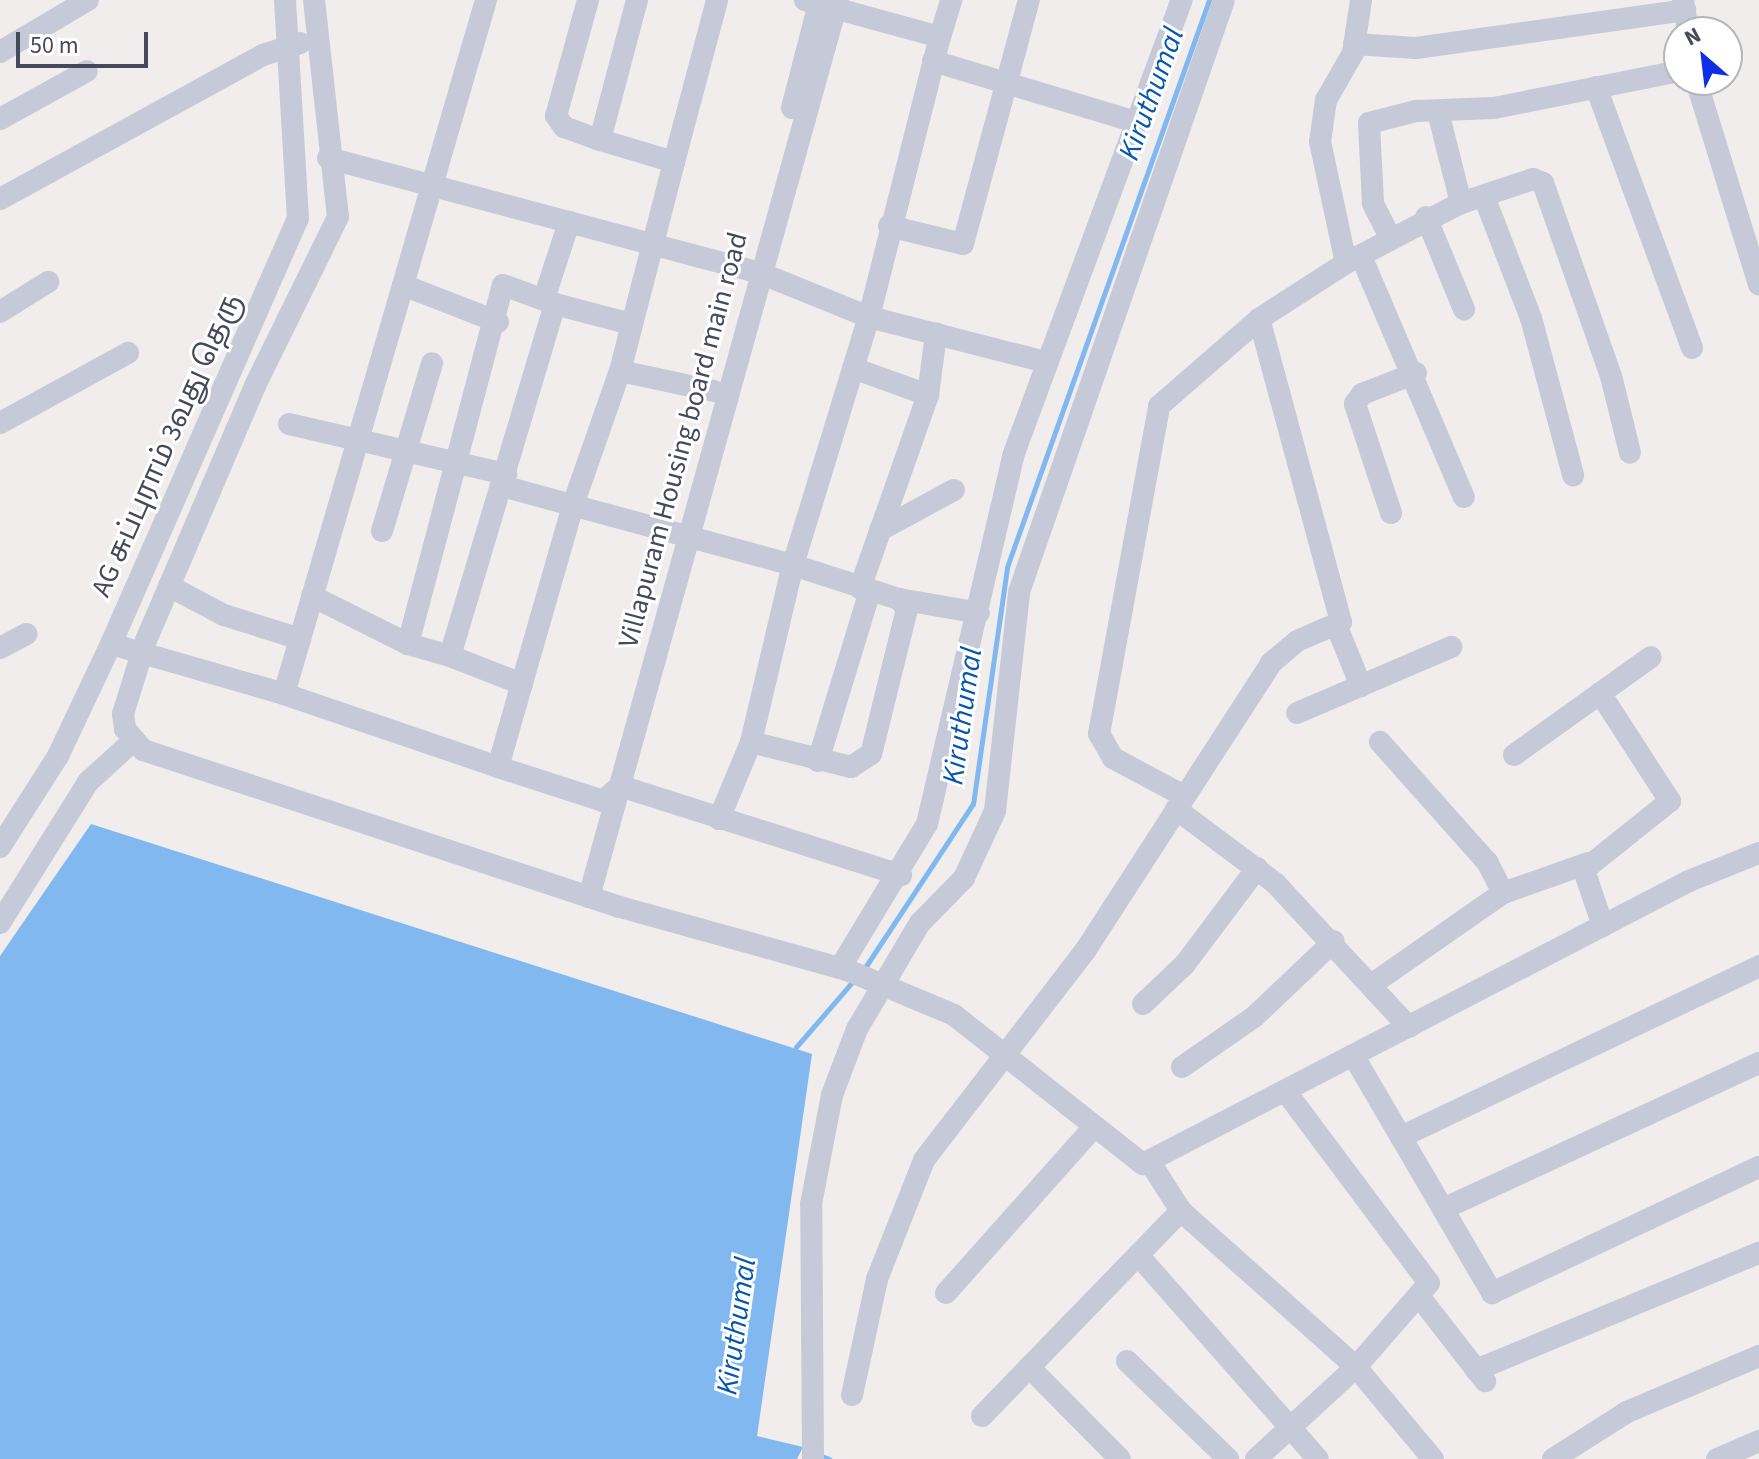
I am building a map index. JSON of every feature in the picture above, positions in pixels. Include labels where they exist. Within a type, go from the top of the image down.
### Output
[{"type":"street","points":[[0,52],[88,0]]},
{"type":"street","points":[[133,741],[123,714],[126,649],[169,586],[204,466],[240,380],[298,259],[338,217],[302,43],[285,0]]},
{"type":"street","points":[[0,199],[302,43],[314,0]]},
{"type":"street","points":[[284,694],[486,0]]},
{"type":"street","points":[[588,0],[556,116],[564,127],[674,162]]},
{"type":"street","points":[[600,140],[637,0]]},
{"type":"street","points":[[498,767],[573,505],[620,371],[627,323],[652,245],[717,0]]},
{"type":"street","points":[[719,819],[751,742],[793,565],[869,317],[889,226],[951,0]]},
{"type":"street","points":[[889,226],[963,244],[1029,0]]},
{"type":"street","points":[[844,969],[901,875],[927,824],[979,613],[1013,456],[1182,0]]},
{"type":"street","points":[[814,1452],[811,1204],[832,1095],[857,1029],[878,986],[920,923],[964,878],[995,811],[1019,592],[1224,0]]},
{"type":"street","points":[[1361,0],[1354,44],[1326,100],[1320,142],[1354,260],[1416,373],[1464,497]]},
{"type":"street","points":[[823,2],[940,37]]},
{"type":"street","name":"Villapuram Housing board main road","points":[[583,895],[603,801],[754,272],[823,2]]},
{"type":"street","points":[[1354,44],[1416,48],[1685,14]]},
{"type":"street","name":"AG சுப்புராம் 3வது தெரு","points":[[240,380],[298,259],[302,43]]},
{"type":"street","points":[[933,61],[1136,122]]},
{"type":"street","points":[[0,119],[87,71]]},
{"type":"street","points":[[1390,237],[1373,203],[1369,123],[1663,74]]},
{"type":"street","points":[[1596,87],[1692,348]]},
{"type":"street","points":[[1701,96],[1758,278]]},
{"type":"street","points":[[1438,112],[1461,203]]},
{"type":"street","points":[[328,158],[754,272],[869,317],[1046,362]]},
{"type":"street","points":[[1409,1027],[1334,941],[1257,868],[1180,802],[1113,758],[1099,734],[1159,406],[1259,319],[1390,237],[1426,217],[1461,203],[1485,199],[1527,181],[1543,183],[1612,380],[1630,453]]},
{"type":"street","points":[[1485,199],[1549,388],[1573,475]]},
{"type":"street","points":[[1426,217],[1464,309]]},
{"type":"street","points":[[450,656],[504,480],[569,222]]},
{"type":"street","name":"Villapuram Housing board main road","points":[[583,895],[620,786],[714,391],[754,272]]},
{"type":"street","points":[[0,312],[48,282]]},
{"type":"street","points":[[403,285],[498,322]]},
{"type":"street","points":[[408,644],[498,322],[503,285],[627,323]]},
{"type":"street","points":[[852,1395],[877,1279],[924,1160],[1085,951],[1277,657],[1337,627],[1343,617],[1294,468],[1259,319]]},
{"type":"street","points":[[818,761],[880,530],[928,395],[936,334]]},
{"type":"street","points":[[0,423],[128,353]]},
{"type":"street","points":[[382,531],[432,363]]},
{"type":"street","points":[[853,368],[928,395]]},
{"type":"street","points":[[620,371],[714,391]]},
{"type":"street","points":[[1391,513],[1355,404],[1362,394],[1416,373]]},
{"type":"street","points":[[289,424],[357,442],[459,460],[573,505],[793,565],[899,599],[979,613]]},
{"type":"street","name":"AG சுப்புராம் 3வது தெரு","points":[[0,847],[126,649],[204,466]]},
{"type":"street","points":[[880,530],[954,490]]},
{"type":"street","points":[[169,586],[224,615],[300,639]]},
{"type":"street","points":[[312,596],[408,644],[450,656],[522,684]]},
{"type":"street","points":[[751,742],[851,767],[871,754],[908,615],[899,599]]},
{"type":"street","points":[[1337,627],[1361,686]]},
{"type":"street","points":[[0,648],[26,634]]},
{"type":"street","points":[[1297,713],[1451,647]]},
{"type":"street","points":[[126,649],[284,694],[603,801],[620,786],[901,875]]},
{"type":"street","points":[[1514,755],[1651,657]]},
{"type":"street","points":[[1371,985],[1503,893],[1588,863],[1670,801],[1600,693]]},
{"type":"street","points":[[133,741],[583,895],[844,969],[878,986],[954,1015],[1136,1163],[1151,1164],[1603,926],[1759,853]]},
{"type":"street","points":[[0,923],[88,782],[133,741]]},
{"type":"street","points":[[1380,742],[1487,862],[1503,893]]},
{"type":"street","points":[[1588,863],[1585,878],[1603,926]]},
{"type":"street","points":[[1143,1004],[1185,964],[1257,868]]},
{"type":"street","points":[[1182,1067],[1254,1017],[1334,941]]},
{"type":"street","points":[[1401,1137],[1759,966]]},
{"type":"street","points":[[1353,1055],[1492,1293],[1759,1167]]},
{"type":"street","points":[[1443,1209],[1759,1063]]},
{"type":"street","points":[[1256,1459],[1356,1367],[1422,1300],[1425,1275],[1286,1092]]},
{"type":"street","points":[[946,1293],[1093,1128]]},
{"type":"street","points":[[1151,1164],[1181,1211],[1356,1367],[1433,1459]]},
{"type":"street","points":[[982,1416],[1181,1211]]},
{"type":"street","points":[[1422,1300],[1481,1377],[1759,1253]]},
{"type":"street","points":[[1138,1255],[1288,1429],[1318,1459]]},
{"type":"street","points":[[1553,1459],[1627,1412],[1759,1356]]},
{"type":"street","points":[[1127,1361],[1228,1459]]},
{"type":"street","points":[[1029,1367],[1120,1459]]},
{"type":"street","points":[[1717,1459],[1759,1441]]},
{"type":"water","points":[[91,824],[812,1054],[757,1436],[803,1447],[797,1459],[0,1459],[0,956]]},
{"type":"waterway","name":"Kiruthumal","points":[[864,969],[973,804],[1007,567],[1209,0]]},
{"type":"waterway","name":"Kiruthumal","points":[[796,1047],[855,979]]},
{"type":"waterway","name":"Kiruthumal","points":[[819,1455],[829,1459]]}]
